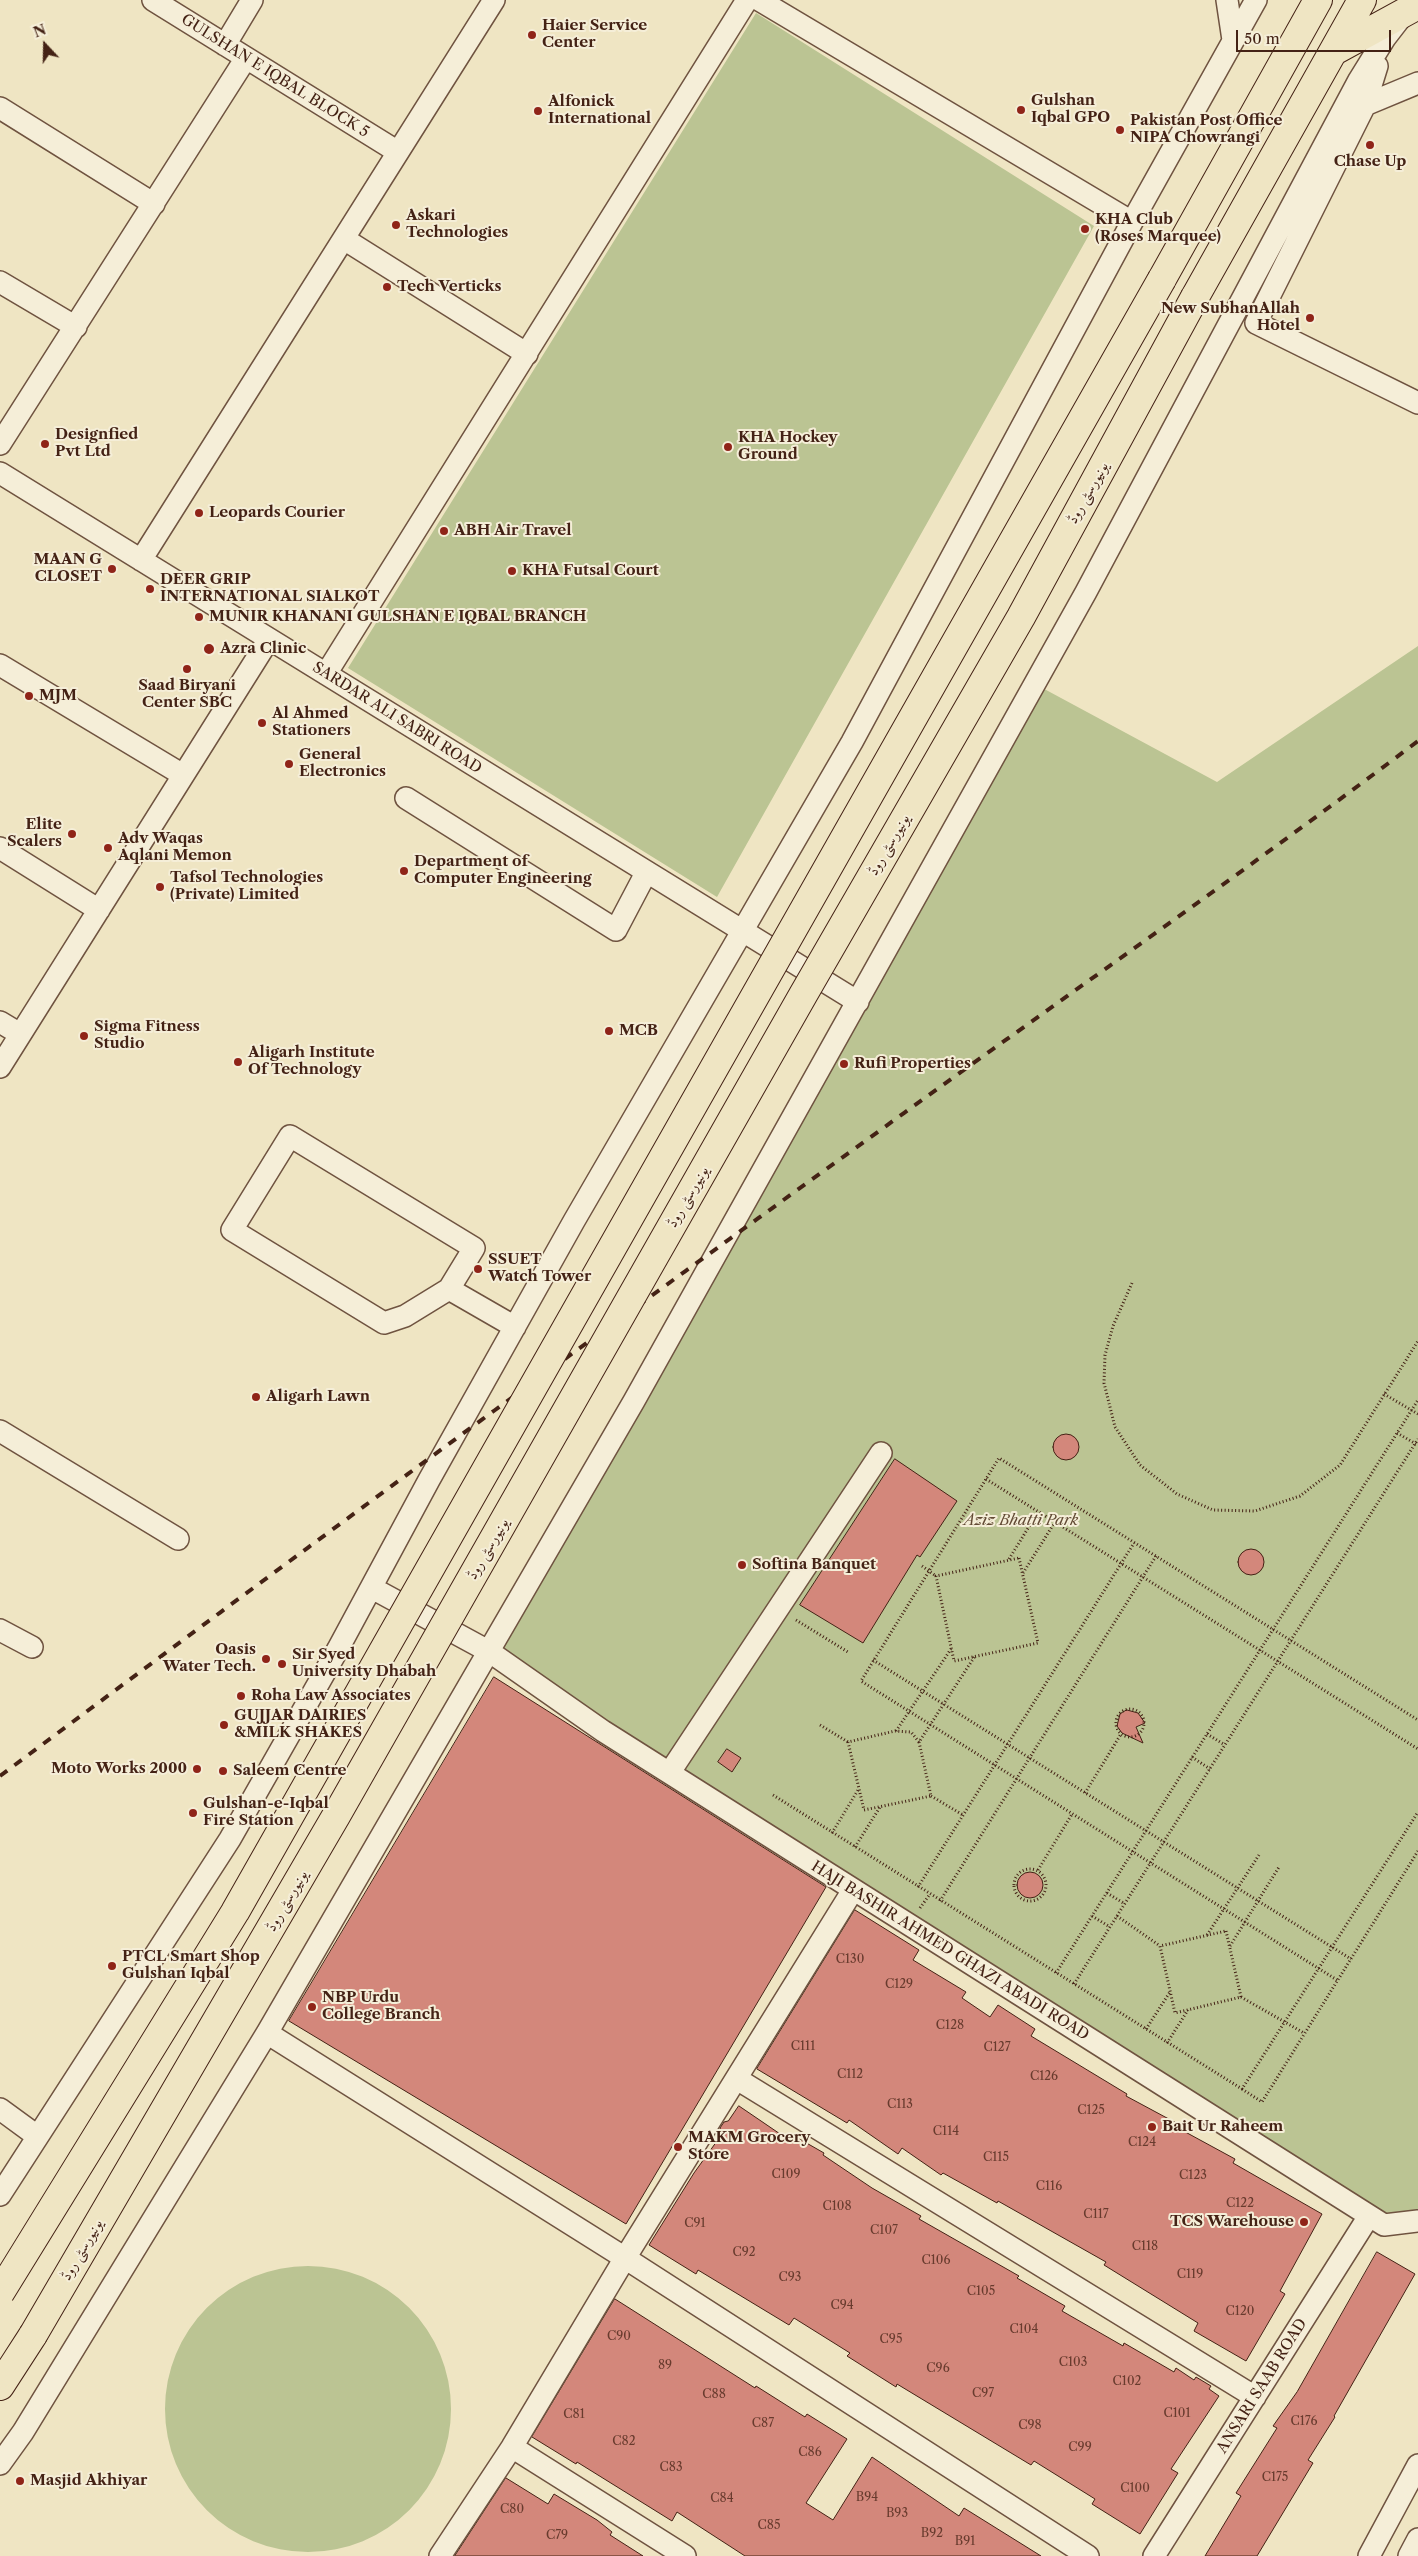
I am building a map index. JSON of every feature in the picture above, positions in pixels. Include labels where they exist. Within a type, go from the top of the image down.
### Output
[{"type":"main road","points":[[0,2293],[240,1903],[1162,279],[1318,0]]},
{"type":"main road","name":"یونیورسٹی روڈ","points":[[0,2386],[33,2335],[336,1816],[802,995],[1016,626],[1195,297],[1362,0]]},
{"type":"main road","points":[[1333,51],[1411,5]]},
{"type":"street","name":"GULSHAN E IQBAL BLOCK 5","points":[[153,0],[398,152]]},
{"type":"street","points":[[225,45],[252,0]]},
{"type":"street","points":[[141,560],[494,0]]},
{"type":"street","points":[[326,674],[747,0]]},
{"type":"street","points":[[759,0],[1132,222]]},
{"type":"street","points":[[1227,0],[1233,40]]},
{"type":"street","points":[[0,2195],[230,1839],[372,1588],[429,1480],[515,1327],[852,742],[1132,222],[1256,0]]},
{"type":"street","points":[[0,2464],[23,2432],[267,2033],[490,1652],[639,1392],[1086,592],[1359,80],[1385,38],[1411,5]]},
{"type":"street","points":[[1256,323],[1365,105],[1385,38]]},
{"type":"street","points":[[0,444],[246,58]]},
{"type":"street","points":[[1365,105],[1418,83]]},
{"type":"street","points":[[0,108],[154,204]]},
{"type":"street","points":[[344,239],[527,354]]},
{"type":"street","points":[[0,282],[76,327]]},
{"type":"street","points":[[1235,312],[1418,403]]},
{"type":"street","name":"SARDAR ALI SABRI ROAD","points":[[0,473],[858,1002]]},
{"type":"street","points":[[0,1067],[268,639]]},
{"type":"street","points":[[0,665],[183,776]]},
{"type":"street","points":[[406,798],[616,930],[646,873]]},
{"type":"street","points":[[0,848],[99,910]]},
{"type":"street","points":[[0,1022],[20,1034]]},
{"type":"street","points":[[290,1136],[474,1248],[449,1289],[405,1316],[384,1323],[232,1230],[290,1136]]},
{"type":"street","points":[[449,1289],[515,1327]]},
{"type":"street","points":[[0,1431],[178,1539]]},
{"type":"street","points":[[670,1772],[881,1453]]},
{"type":"street","name":"HAJI BASHIR AHMED GHAZI ABADI ROAD","points":[[372,1588],[490,1652],[603,1731],[1369,2216],[1384,2225],[1418,2222]]},
{"type":"street","points":[[0,1630],[32,1646]]},
{"type":"street","points":[[440,2556],[512,2447],[625,2258],[853,1890]]},
{"type":"street","points":[[267,2033],[625,2258],[1088,2556]]},
{"type":"street","points":[[737,2079],[1255,2397]]},
{"type":"street","points":[[0,2109],[37,2136]]},
{"type":"street","name":"ANSARI SAAB ROAD","points":[[1154,2556],[1369,2216]]},
{"type":"street","points":[[512,2447],[685,2556]]},
{"type":"street","points":[[1369,2556],[1418,2465]]},
{"type":"path","points":[[1132,1284],[1113,1326],[1105,1355],[1104,1383],[1115,1426],[1140,1465],[1177,1494],[1213,1510],[1255,1511],[1300,1496],[1340,1465],[1418,1341]]},
{"type":"path","points":[[1384,1394],[1418,1414]]},
{"type":"path","points":[[1056,1973],[1418,1400]]},
{"type":"path","points":[[1397,1433],[1417,1444]]},
{"type":"path","points":[[1074,1984],[1417,1444],[1418,1439]]},
{"type":"path","points":[[1337,1980],[861,1680],[999,1458],[1418,1720]]},
{"type":"path","points":[[986,1479],[1418,1749]]},
{"type":"path","points":[[1008,1560],[1038,1512]]},
{"type":"path","points":[[1023,1574],[1055,1522]]},
{"type":"path","points":[[918,1887],[1134,1543]]},
{"type":"path","points":[[940,1900],[1156,1556]]},
{"type":"path","points":[[922,1566],[936,1576],[954,1661],[1038,1643],[1020,1558],[936,1576]]},
{"type":"path","points":[[778,1609],[848,1652]]},
{"type":"path","points":[[895,1731],[951,1648]]},
{"type":"path","points":[[919,1742],[975,1656]]},
{"type":"path","points":[[873,1660],[1351,1959]]},
{"type":"path","points":[[1130,1709],[1138,1712],[1143,1722],[1141,1731],[1133,1736],[1122,1734],[1117,1729],[1118,1715],[1130,1709]]},
{"type":"path","points":[[820,1724],[848,1742],[864,1810],[931,1796],[963,1815]]},
{"type":"path","points":[[848,1742],[895,1731],[911,1732],[919,1742],[931,1796]]},
{"type":"path","points":[[1085,1793],[1122,1734]]},
{"type":"path","points":[[1207,1734],[1225,1745]]},
{"type":"path","points":[[1192,1757],[1210,1769]]},
{"type":"path","points":[[832,1833],[858,1790]]},
{"type":"path","points":[[773,1795],[1262,2102],[1418,1851]]},
{"type":"path","points":[[855,1847],[880,1807]]},
{"type":"path","points":[[1242,2089],[1418,1812]]},
{"type":"path","points":[[1038,1870],[1072,1814]]},
{"type":"path","points":[[1207,1935],[1259,1855]]},
{"type":"path","points":[[1230,1947],[1279,1867]]},
{"type":"path","points":[[1026,1869],[1038,1870],[1046,1882],[1045,1892],[1037,1900],[1021,1899],[1014,1891],[1016,1875],[1026,1869]]},
{"type":"path","points":[[1107,1893],[1125,1904]]},
{"type":"path","points":[[1092,1916],[1110,1927]]},
{"type":"path","points":[[1117,1916],[1160,1946],[1175,2013],[1241,1997],[1304,2034]]},
{"type":"path","points":[[1160,1946],[1226,1931],[1241,1997]]},
{"type":"path","points":[[1146,2029],[1170,1992]]},
{"type":"path","points":[[1167,2042],[1189,2010]]},
{"type":"green space","name":"KHA Hockey Ground","points":[[756,13],[1094,226],[717,897],[348,668]]},
{"type":"green space","name":"Aziz Bhatti Park","points":[[1418,646],[1418,2219],[1370,2216],[490,1655],[1035,684],[1217,782]]},
{"type":"green space","points":[[308,2266],[336,2269],[363,2277],[399,2298],[419,2318],[434,2342],[445,2367],[451,2409],[448,2437],[440,2464],[419,2500],[399,2520],[375,2535],[350,2546],[308,2552],[280,2549],[253,2541],[217,2520],[197,2500],[182,2476],[171,2451],[165,2409],[168,2381],[176,2354],[197,2318],[217,2298],[241,2283],[266,2272]]},
{"type":"building","points":[[1066,1434],[1075,1438],[1079,1447],[1075,1456],[1066,1460],[1057,1456],[1053,1447],[1057,1438]]},
{"type":"building","points":[[895,1459],[957,1501],[920,1557],[917,1555],[863,1643],[800,1605]]},
{"type":"building","points":[[1251,1549],[1260,1553],[1264,1562],[1260,1571],[1251,1575],[1242,1571],[1238,1562],[1242,1553]]},
{"type":"building","points":[[494,1677],[826,1887],[626,2224],[289,2021]]},
{"type":"building","points":[[1127,1710],[1138,1713],[1145,1723],[1136,1727],[1143,1743],[1122,1733],[1117,1726],[1120,1714]]},
{"type":"building","points":[[727,1749],[741,1758],[732,1772],[718,1762]]},
{"type":"building","points":[[1030,1872],[1039,1876],[1043,1885],[1039,1894],[1030,1898],[1021,1894],[1017,1885],[1021,1876]]},
{"type":"building","points":[[855,1910],[919,1950],[913,1960],[966,1992],[962,1998],[990,2017],[998,2005],[1035,2029],[1031,2036],[1127,2094],[1126,2096],[1180,2125],[1178,2128],[1235,2159],[1233,2163],[1322,2214],[1280,2291],[1285,2294],[1246,2361],[1194,2331],[1198,2323],[1104,2265],[1106,2262],[998,2201],[997,2203],[943,2173],[941,2175],[902,2148],[898,2154],[849,2120],[847,2123],[757,2069]]},
{"type":"building","points":[[739,2106],[786,2138],[789,2133],[824,2153],[823,2155],[872,2188],[921,2216],[919,2219],[1019,2276],[1017,2278],[1065,2306],[1062,2311],[1123,2346],[1124,2343],[1174,2372],[1176,2368],[1194,2380],[1196,2377],[1211,2386],[1209,2389],[1219,2396],[1171,2469],[1178,2473],[1140,2534],[1092,2504],[1095,2499],[1034,2461],[1031,2465],[897,2384],[896,2387],[847,2356],[850,2353],[794,2318],[789,2325],[698,2270],[696,2274],[649,2245],[694,2173],[722,2134],[720,2128]]},
{"type":"building","points":[[1377,2252],[1415,2274],[1335,2417],[1308,2460],[1313,2463],[1257,2556],[1205,2556],[1241,2496],[1236,2493],[1277,2428],[1273,2426],[1297,2392]]},
{"type":"building","points":[[615,2299],[755,2388],[756,2386],[805,2417],[807,2414],[847,2439],[806,2503],[833,2520],[872,2457],[959,2516],[964,2508],[1041,2556],[745,2556],[677,2512],[672,2521],[577,2462],[576,2464],[532,2437]]},
{"type":"building","points":[[506,2478],[548,2504],[554,2494],[597,2520],[612,2532],[610,2535],[643,2556],[455,2556]]},
{"type":"railway","points":[[0,1776],[568,1357],[1229,880],[1418,741]]},
{"type":"place","name":"Haier Service Center","points":[[532,35]]},
{"type":"place","name":"Gulshan Iqbal GPO","points":[[1021,110]]},
{"type":"place","name":"Alfonick International","points":[[538,111]]},
{"type":"place","name":"Pakistan Post Office NIPA Chowrangi","points":[[1120,130]]},
{"type":"place","name":"Chase Up","points":[[1370,145]]},
{"type":"place","name":"Askari Technologies","points":[[396,225]]},
{"type":"place","name":"KHA Club (Roses Marquee)","points":[[1085,229]]},
{"type":"place","name":"Tech Verticks","points":[[387,287]]},
{"type":"place","name":"New SubhanAllah Hotel","points":[[1310,318]]},
{"type":"place","name":"Designfied Pvt Ltd","points":[[45,444]]},
{"type":"place","name":"KHA Hockey Ground","points":[[728,447]]},
{"type":"place","name":"Leopards Courier","points":[[199,513]]},
{"type":"place","name":"ABH Air Travel","points":[[444,531]]},
{"type":"place","name":"MAAN G CLOSET","points":[[112,569]]},
{"type":"place","name":"KHA Futsal Court","points":[[512,571]]},
{"type":"place","name":"DEER GRIP INTERNATIONAL SIALKOT","points":[[150,589]]},
{"type":"place","name":"MUNIR KHANANI GULSHAN E IQBAL BRANCH","points":[[199,617]]},
{"type":"place","name":"Azra Clinic","points":[[209,649]]},
{"type":"place","name":"Saad Biryani Center SBC","points":[[187,669]]},
{"type":"place","name":"MJM","points":[[29,696]]},
{"type":"place","name":"Al Ahmed Stationers","points":[[262,723]]},
{"type":"place","name":"General Electronics","points":[[289,764]]},
{"type":"place","name":"Elite Scalers","points":[[72,834]]},
{"type":"place","name":"Adv Waqas Aqlani Memon","points":[[108,848]]},
{"type":"place","name":"Department of Computer Engineering","points":[[404,871]]},
{"type":"place","name":"Tafsol Technologies (Private) Limited","points":[[160,887]]},
{"type":"place","name":"MCB","points":[[609,1031]]},
{"type":"place","name":"Sigma Fitness Studio","points":[[84,1036]]},
{"type":"place","name":"Aligarh Institute Of Technology","points":[[238,1062]]},
{"type":"place","name":"Rufi Properties","points":[[844,1064]]},
{"type":"place","name":"SSUET Watch Tower","points":[[478,1269]]},
{"type":"place","name":"Aligarh Lawn","points":[[256,1397]]},
{"type":"place","name":"Softina Banquet","points":[[742,1565]]},
{"type":"place","name":"Oasis Water Tech.","points":[[266,1659]]},
{"type":"place","name":"Sir Syed University Dhabah","points":[[282,1664]]},
{"type":"place","name":"Roha Law Associates","points":[[241,1696]]},
{"type":"place","name":"GUJJAR DAIRIES &MILK SHAKES","points":[[224,1725]]},
{"type":"place","name":"Moto Works 2000","points":[[197,1769]]},
{"type":"place","name":"Saleem Centre","points":[[223,1771]]},
{"type":"place","name":"Gulshan-e-Iqbal Fire Station","points":[[193,1813]]},
{"type":"place","name":"PTCL Smart Shop Gulshan Iqbal","points":[[112,1966]]},
{"type":"place","name":"NBP Urdu College Branch","points":[[312,2007]]},
{"type":"place","name":"Bait Ur Raheem","points":[[1152,2127]]},
{"type":"place","name":"MAKM Grocery Store","points":[[678,2147]]},
{"type":"place","name":"TCS Warehouse","points":[[1304,2222]]},
{"type":"place","name":"Masjid Akhiyar","points":[[20,2481]]}]
